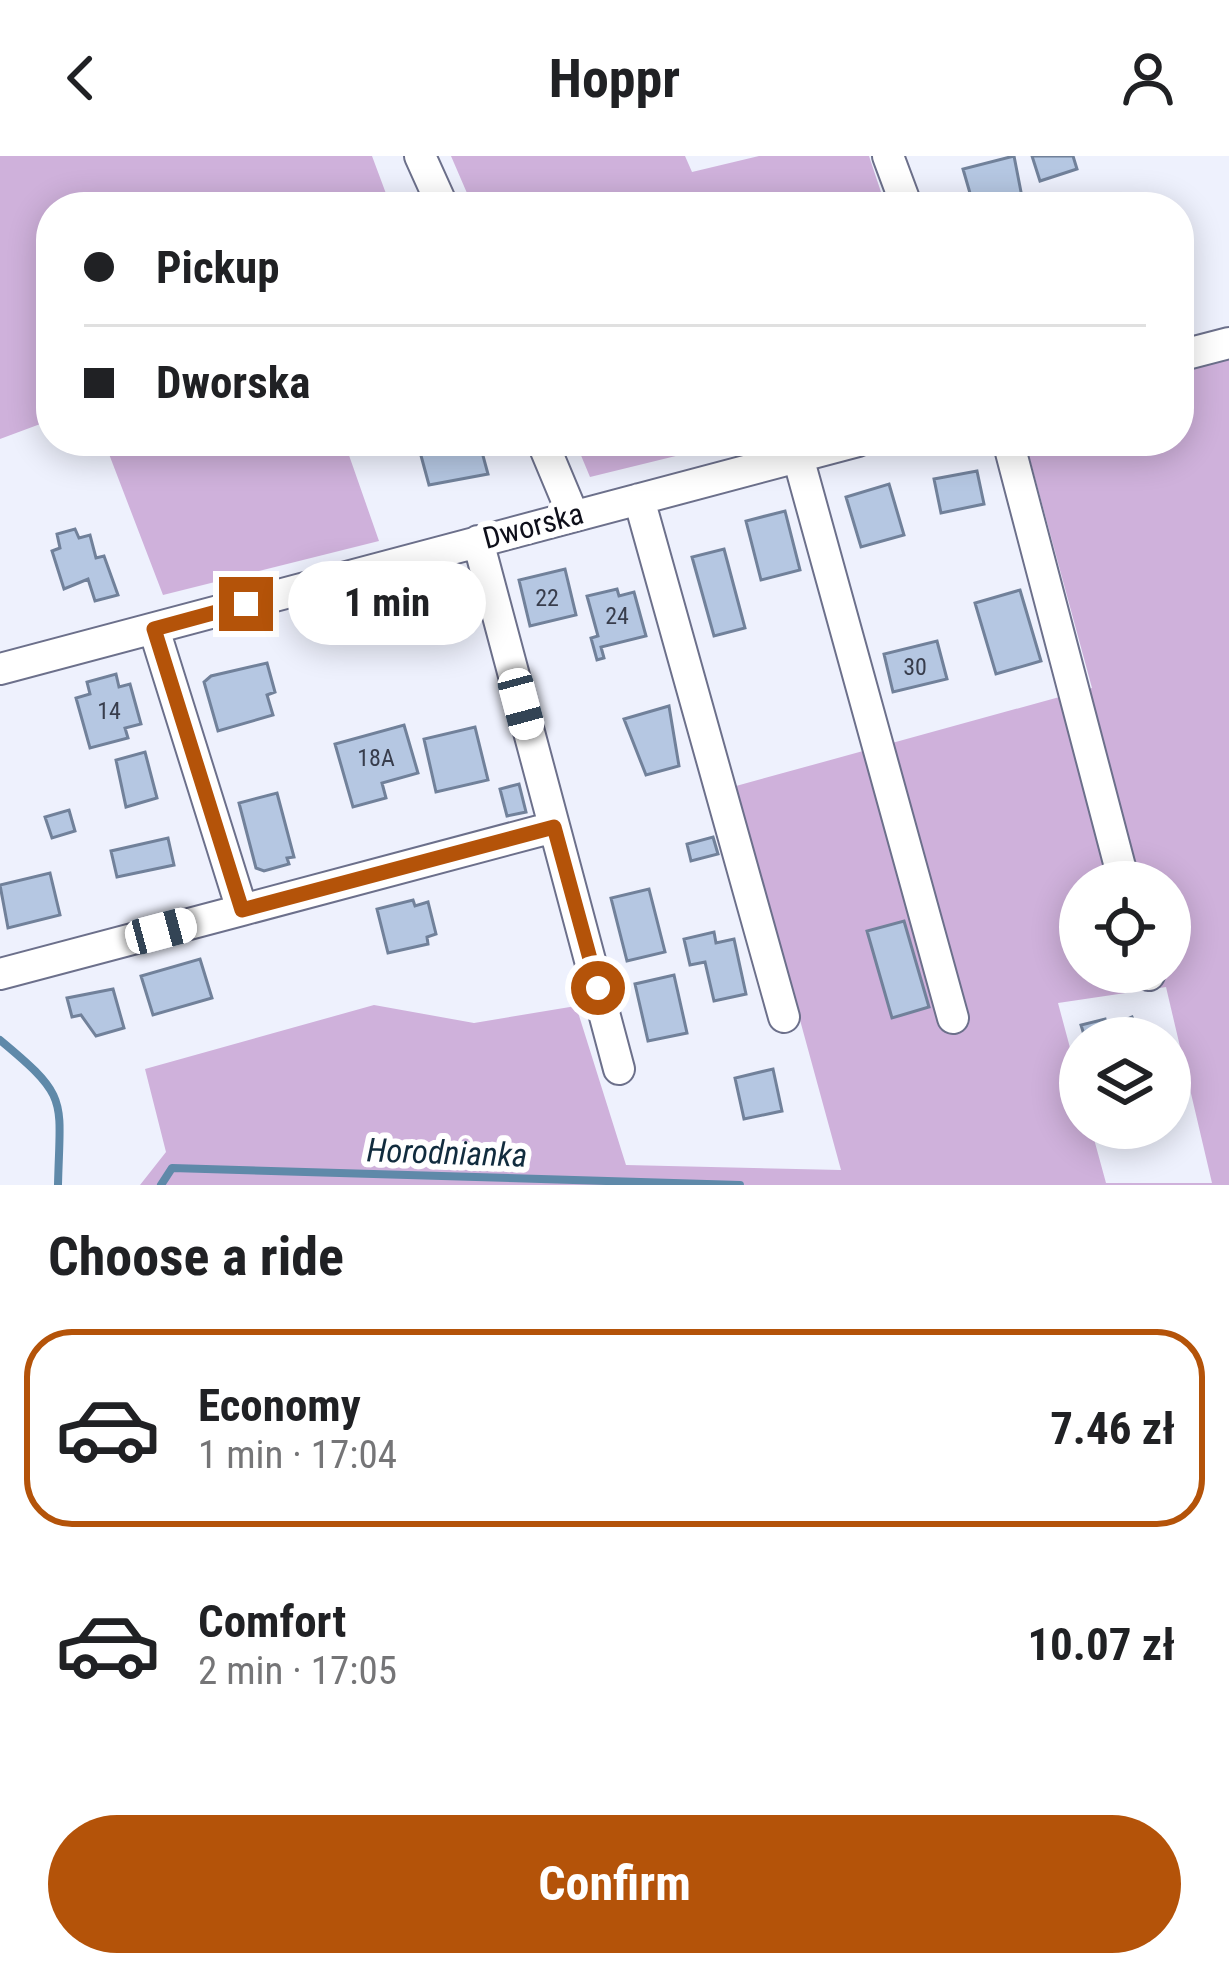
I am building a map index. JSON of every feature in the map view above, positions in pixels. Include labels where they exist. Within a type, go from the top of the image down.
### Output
[{"type":"street","points":[[420,156],[436,192]]},
{"type":"street","points":[[889,156],[902,192]]},
{"type":"street","points":[[1194,352],[1229,343]]},
{"type":"street","points":[[548,456],[572,515]]},
{"type":"street","name":"Dworska","points":[[0,669],[802,456]]},
{"type":"street","points":[[1012,456],[1118,861]]},
{"type":"street","points":[[798,457],[952,1018]]},
{"type":"street","points":[[639,499],[784,1017]]},
{"type":"street","points":[[478,541],[619,1069]]},
{"type":"street","points":[[154,629],[242,910]]},
{"type":"street","points":[[0,974],[554,827]]},
{"type":"shaded area","points":[[0,156],[372,156],[385,192],[36,192],[36,426],[0,439]]},
{"type":"shaded area","points":[[451,156],[685,156],[692,172],[759,156],[869,156],[881,192],[467,192]]},
{"type":"shaded area","points":[[1229,354],[1229,1185],[140,1185],[166,1152],[145,1069],[374,1005],[474,1023],[576,1006],[626,1165],[841,1170],[736,786],[1092,688],[1029,456],[1194,456],[1194,363]]},
{"type":"shaded area","points":[[110,456],[349,456],[379,541],[163,595]]},
{"type":"shaded area","points":[[581,456],[676,456],[590,477]]},
{"type":"building","points":[[1014,156],[1021,192],[970,192],[963,169]]},
{"type":"building","points":[[1032,156],[1073,156],[1077,169],[1040,181]]},
{"type":"building","points":[[421,456],[483,456],[488,474],[429,485]]},
{"type":"building","points":[[977,471],[984,504],[941,513],[934,479]]},
{"type":"building","points":[[889,484],[904,535],[861,547],[846,497]]},
{"type":"building","points":[[785,511],[800,570],[761,580],[746,521]]},
{"type":"building","points":[[75,529],[79,538],[90,535],[96,558],[104,556],[118,595],[95,601],[88,579],[64,589],[52,551],[60,548],[57,534]]},
{"type":"building","points":[[724,549],[745,628],[714,636],[692,557]]},
{"type":"building","points":[[565,569],[576,615],[530,626],[519,580]]},
{"type":"building","points":[[617,589],[619,596],[634,592],[646,636],[601,647],[604,658],[597,660],[591,638],[598,636],[587,596]]},
{"type":"building","points":[[1020,590],[1041,661],[996,674],[975,603]]},
{"type":"building","points":[[937,641],[947,679],[893,692],[884,654]]},
{"type":"building","points":[[267,663],[275,692],[267,695],[273,715],[218,731],[204,682],[211,676]]},
{"type":"building","points":[[116,674],[119,687],[130,684],[141,724],[125,728],[128,738],[90,748],[76,698],[90,694],[87,682]]},
{"type":"building","points":[[669,706],[679,766],[646,775],[624,719]]},
{"type":"building","points":[[404,725],[418,773],[382,783],[386,798],[353,807],[335,744]]},
{"type":"building","points":[[475,727],[488,780],[436,792],[424,739]]},
{"type":"building","points":[[145,752],[157,798],[126,807],[116,760]]},
{"type":"building","points":[[519,784],[526,812],[507,816],[500,789]]},
{"type":"building","points":[[277,793],[294,857],[287,858],[289,864],[264,871],[256,868],[239,803]]},
{"type":"building","points":[[69,810],[75,831],[52,838],[45,817]]},
{"type":"building","points":[[713,837],[718,854],[691,861],[687,844]]},
{"type":"building","points":[[168,838],[174,865],[117,877],[111,851]]},
{"type":"building","points":[[50,873],[60,915],[8,928],[0,885]]},
{"type":"building","points":[[649,889],[665,952],[627,961],[611,898]]},
{"type":"building","points":[[413,900],[415,906],[428,902],[436,934],[427,937],[428,944],[388,953],[377,909]]},
{"type":"building","points":[[904,921],[929,1007],[892,1018],[867,931]]},
{"type":"building","points":[[714,932],[716,943],[734,939],[746,994],[714,1001],[705,962],[690,965],[684,939]]},
{"type":"building","points":[[200,959],[212,998],[153,1015],[141,976]]},
{"type":"building","points":[[674,975],[687,1033],[648,1041],[635,984]]},
{"type":"building","points":[[113,989],[124,1028],[96,1036],[81,1015],[72,1017],[67,998]]},
{"type":"building","points":[[773,1069],[782,1111],[744,1119],[735,1078]]},
{"type":"waterway","points":[[0,1040],[39,1075],[56,1102],[58,1185]]},
{"type":"waterway","name":"Horodnianka","points":[[161,1185],[172,1168],[740,1185]]},
{"type":"route","points":[[246,604],[154,629],[242,910],[554,827],[598,988]]}]
